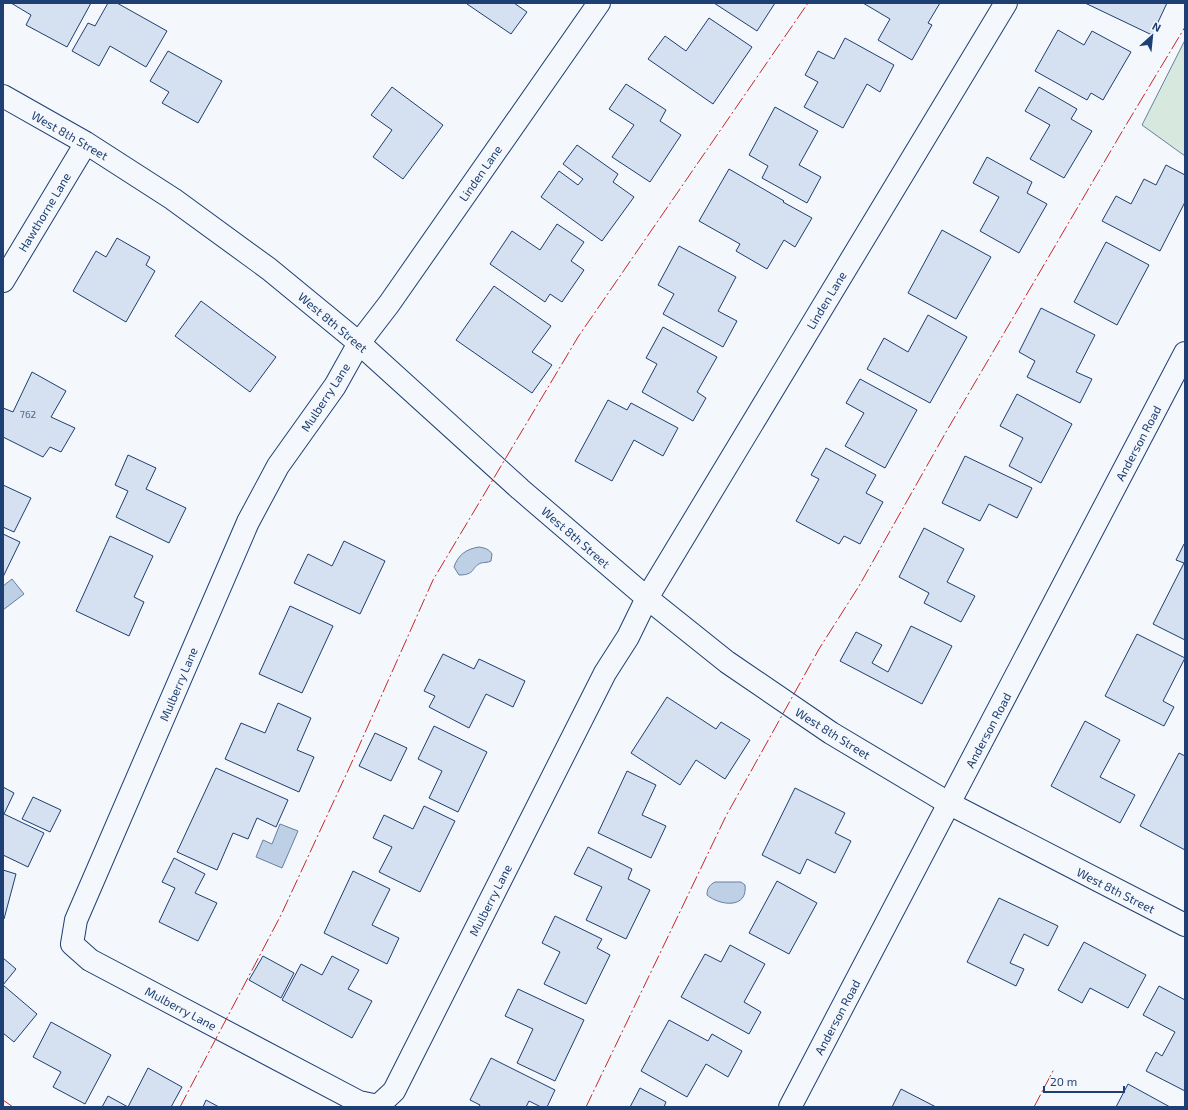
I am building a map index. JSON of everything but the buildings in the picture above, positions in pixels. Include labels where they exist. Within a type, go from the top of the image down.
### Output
[{"type":"street","name":"Linden Lane","points":[[359,343],[389,304],[599,3]]},
{"type":"street","name":"Linden Lane","points":[[647,598],[1006,3]]},
{"type":"street","name":"West 8th Street","points":[[3,96],[86,143],[174,199],[269,269],[359,343],[520,489],[647,598],[727,662],[831,733],[950,804],[1185,925]]},
{"type":"street","name":"Hawthorne Lane","points":[[3,281],[86,143]]},
{"type":"street","name":"Mulberry Lane","points":[[359,343],[335,386],[278,466],[248,522],[76,920],[72,944],[90,960],[360,1102],[378,1106],[394,1091],[605,673],[628,637],[647,598]]},
{"type":"street","name":"Anderson Road","points":[[790,1107],[1185,353]]},
{"type":"shaded area","points":[[1185,40],[1185,156],[1142,125]]},
{"type":"water","points":[[479,547],[487,549],[491,552],[491,561],[481,563],[468,574],[459,575],[454,567],[460,556],[470,549]]},
{"type":"water","points":[[12,579],[24,594],[3,610],[3,586]]},
{"type":"water","points":[[280,824],[298,831],[282,868],[256,857],[263,840],[272,844]]},
{"type":"water","points":[[715,882],[741,882],[745,885],[745,893],[738,902],[726,903],[712,899],[707,895],[707,891],[711,884]]},
{"type":"power","points":[[180,1107],[281,915],[351,764],[433,580],[578,337],[808,3]]},
{"type":"power","points":[[586,1107],[726,816],[819,649],[859,586],[946,432],[1185,27]]},
{"type":"power","points":[[1034,1107],[1054,1069]]},
{"type":"power","points":[[3,1100],[13,1107]]}]
